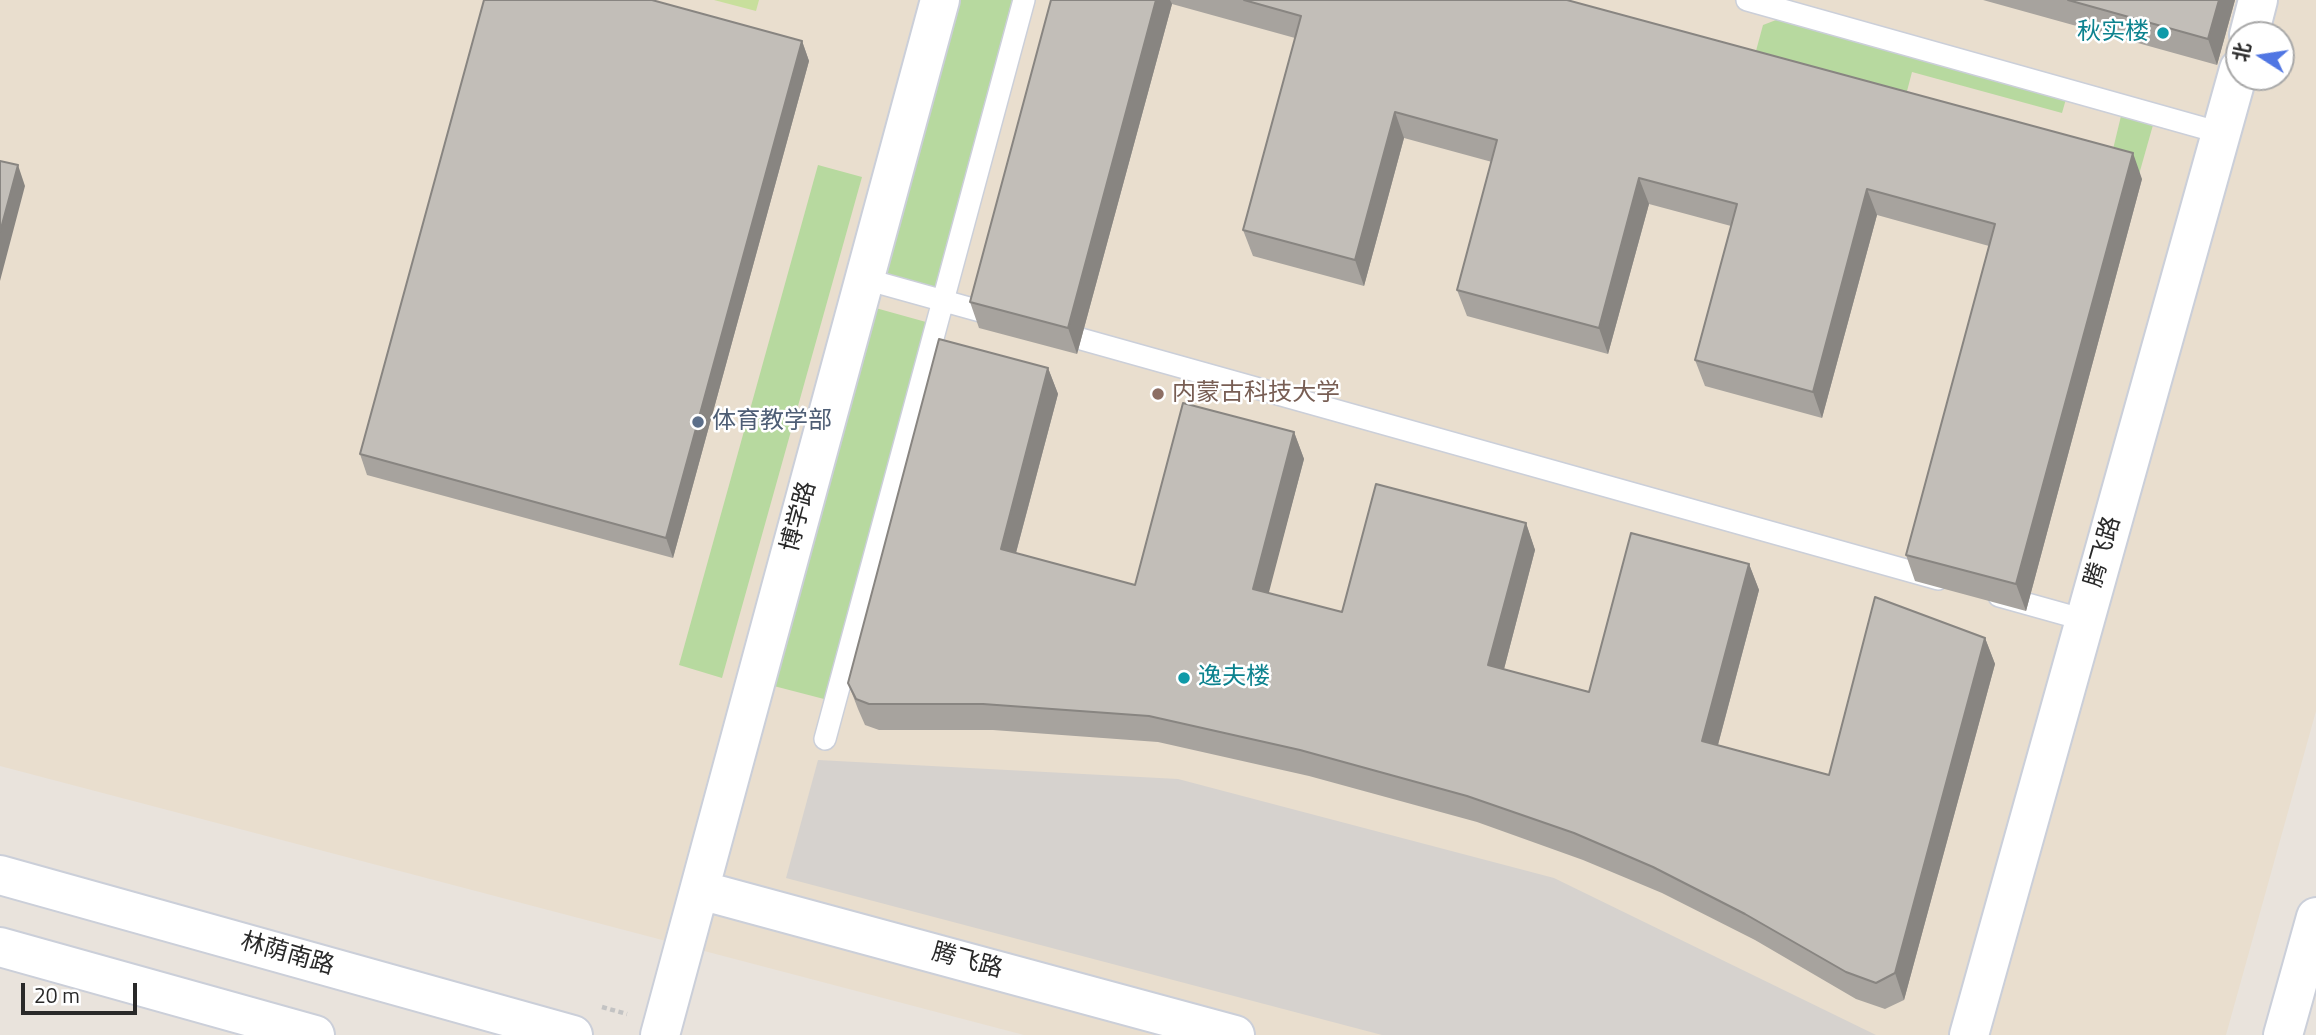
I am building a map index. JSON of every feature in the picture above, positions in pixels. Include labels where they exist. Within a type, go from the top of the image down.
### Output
[{"type":"street","name":"博学路","points":[[660,1035],[940,0]]},
{"type":"street","points":[[2253,21],[2258,0]]},
{"type":"street","name":"腾飞路","points":[[1969,1035],[2233,91]]},
{"type":"street","name":"林荫南路","points":[[0,875],[573,1035]]},
{"type":"street","name":"腾飞路","points":[[700,890],[1235,1035]]},
{"type":"street","points":[[2284,1035],[2316,917]]},
{"type":"street","points":[[0,947],[315,1035]]},
{"type":"lane","points":[[825,739],[1024,0]]},
{"type":"lane","points":[[1747,0],[2221,133]]},
{"type":"lane","points":[[865,279],[1012,320]]},
{"type":"lane","points":[[1039,327],[2085,620]]},
{"type":"shaded area","name":"内蒙古科技大学","points":[[0,0],[2316,0],[2316,711],[2226,1035],[1024,1035],[0,766]]},
{"type":"shaded area","points":[[818,760],[1178,779],[1554,878],[1876,1035],[1382,1035],[786,878]]},
{"type":"green space","points":[[714,0],[759,0],[756,11]]},
{"type":"green space","points":[[958,0],[1012,0],[935,287],[884,273]]},
{"type":"green space","points":[[1784,17],[2066,99],[2062,113],[1912,72],[1901,114],[1750,73],[1763,25]]},
{"type":"green space","points":[[2121,116],[2153,125],[2138,178],[2108,170]]},
{"type":"green space","points":[[818,165],[862,177],[722,678],[679,665]]},
{"type":"green space","points":[[872,307],[926,322],[824,699],[770,685]]},
{"type":"building","points":[[484,0],[652,0],[802,41],[666,538],[360,454]]},
{"type":"building","points":[[1051,0],[1156,0],[1068,328],[970,302]]},
{"type":"building","points":[[1244,0],[1567,0],[2133,153],[2016,584],[1906,555],[1995,224],[1867,189],[1813,392],[1695,360],[1737,204],[1639,178],[1599,328],[1457,290],[1497,140],[1395,112],[1355,260],[1243,230],[1301,16]]},
{"type":"building","points":[[2068,0],[2219,0],[2208,39]]},
{"type":"building","points":[[0,161],[18,165],[0,232]]},
{"type":"building","name":"逸夫楼","points":[[939,339],[1048,368],[1001,549],[1135,585],[1183,403],[1294,432],[1253,589],[1342,612],[1376,484],[1526,523],[1488,665],[1589,692],[1631,533],[1749,564],[1702,741],[1829,775],[1875,597],[1985,638],[1895,973],[1876,983],[1846,972],[1745,914],[1653,867],[1574,833],[1467,796],[1300,750],[1149,716],[983,704],[869,704],[856,699],[848,683]]},
{"type":"place","name":"秋实楼","points":[[2163,33]]},
{"type":"place","name":"内蒙古科技大学","points":[[1158,394]]},
{"type":"place","name":"体育教学部","points":[[698,422]]},
{"type":"place","name":"逸夫楼","points":[[1184,678]]}]
